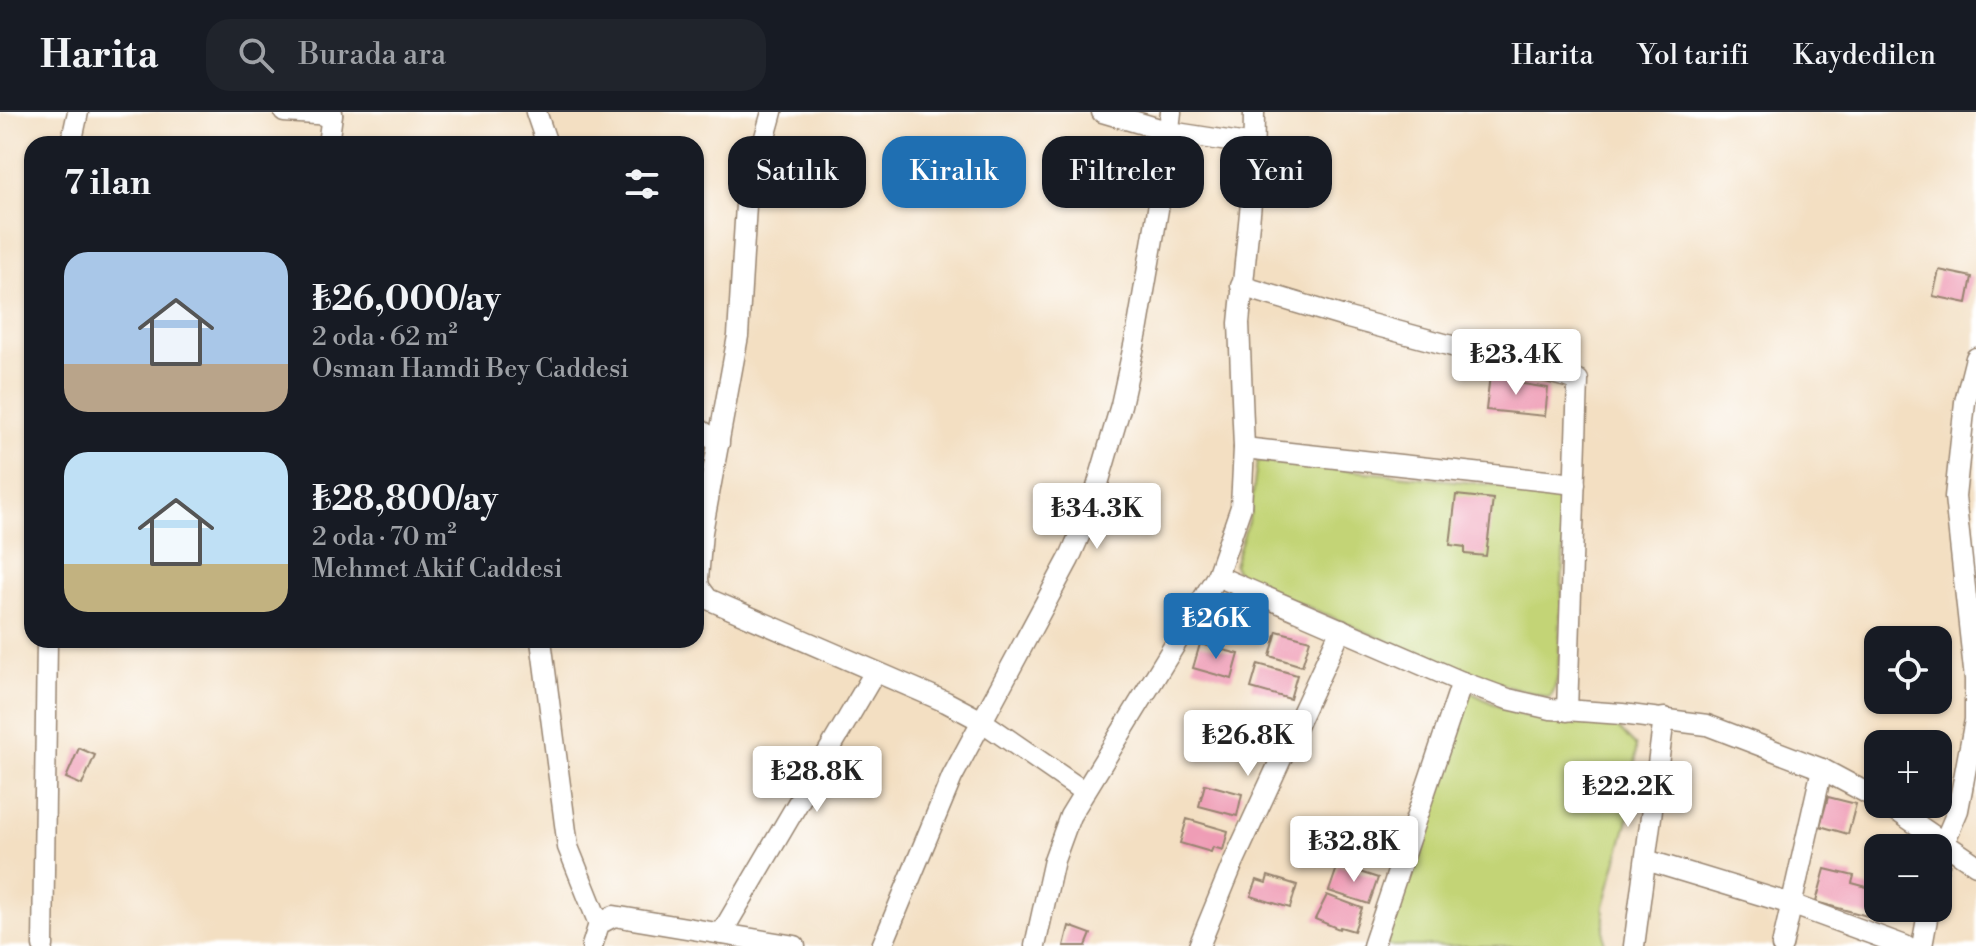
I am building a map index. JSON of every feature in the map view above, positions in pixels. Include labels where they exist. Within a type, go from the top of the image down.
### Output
[{"type":"street","points":[[73,136],[78,112]]},
{"type":"street","points":[[284,112],[332,114],[329,136]]},
{"type":"street","points":[[536,112],[544,136]]},
{"type":"street","points":[[704,530],[741,315],[745,214],[772,112]]},
{"type":"street","points":[[1102,112],[1171,122],[1222,136]]},
{"type":"street","points":[[1254,112],[1254,136]]},
{"type":"street","points":[[882,946],[952,777],[1069,559],[1090,511],[1102,475],[1137,332],[1171,122]]},
{"type":"street","points":[[1035,946],[1058,843],[1083,791],[1217,576],[1241,507],[1244,448],[1240,385],[1241,286],[1251,208]]},
{"type":"street","points":[[1241,286],[1578,380],[1567,711]]},
{"type":"street","points":[[1948,834],[1958,810],[1976,720],[1975,679],[1955,497],[1965,402],[1976,358]]},
{"type":"street","points":[[704,433],[719,443]]},
{"type":"street","points":[[1244,448],[1575,484]]},
{"type":"street","points":[[1217,576],[1462,682],[1529,705],[1664,718],[1725,731],[1822,769],[1864,792]]},
{"type":"street","points":[[704,596],[716,604],[946,702],[980,720],[1083,791]]},
{"type":"street","points":[[1199,946],[1233,863],[1341,629]]},
{"type":"street","points":[[43,946],[47,648]]},
{"type":"street","points":[[542,648],[568,847],[599,924],[592,946]]},
{"type":"street","points":[[721,934],[875,672]]},
{"type":"street","points":[[1373,946],[1462,682]]},
{"type":"street","points":[[1634,946],[1664,718]]},
{"type":"street","points":[[1782,946],[1822,769]]},
{"type":"street","points":[[1907,818],[1931,834]]},
{"type":"street","points":[[1952,848],[1976,865]]},
{"type":"street","points":[[1646,860],[1791,904],[1905,946]]},
{"type":"street","points":[[599,924],[614,916],[795,946]]},
{"type":"street","points":[[1922,946],[1926,922]]},
{"type":"green space","points":[[1257,461],[1566,492],[1558,676],[1553,693],[1549,698],[1449,668],[1239,577],[1234,565],[1251,511]]},
{"type":"green space","points":[[1470,692],[1525,716],[1617,727],[1636,746],[1635,794],[1604,906],[1604,946],[1385,946]]},
{"type":"building","points":[[1939,270],[1972,277],[1967,303],[1933,296]]},
{"type":"building","points":[[1490,375],[1517,377],[1517,383],[1548,388],[1545,416],[1486,410]]},
{"type":"building","points":[[1456,495],[1493,499],[1486,556],[1465,554],[1465,547],[1450,545]]},
{"type":"building","points":[[1277,631],[1310,640],[1302,666],[1270,656]]},
{"type":"building","points":[[1200,644],[1239,654],[1232,679],[1193,668]]},
{"type":"building","points":[[1258,664],[1297,675],[1290,699],[1251,688]]},
{"type":"building","points":[[79,748],[95,755],[82,785],[66,778]]},
{"type":"building","points":[[1205,784],[1242,794],[1237,816],[1199,806]]},
{"type":"building","points":[[1828,797],[1856,804],[1848,834],[1820,826]]},
{"type":"building","points":[[1187,819],[1228,831],[1223,850],[1213,847],[1211,852],[1180,843]]},
{"type":"building","points":[[1338,865],[1378,878],[1369,904],[1329,891]]},
{"type":"building","points":[[1825,869],[1854,876],[1852,883],[1864,886],[1864,915],[1816,902]]},
{"type":"building","points":[[1268,876],[1297,885],[1290,908],[1251,896],[1257,880],[1266,883]]},
{"type":"building","points":[[1327,895],[1362,908],[1354,931],[1339,929],[1315,919]]},
{"type":"building","points":[[1069,926],[1091,934],[1086,946],[1064,946]]}]
